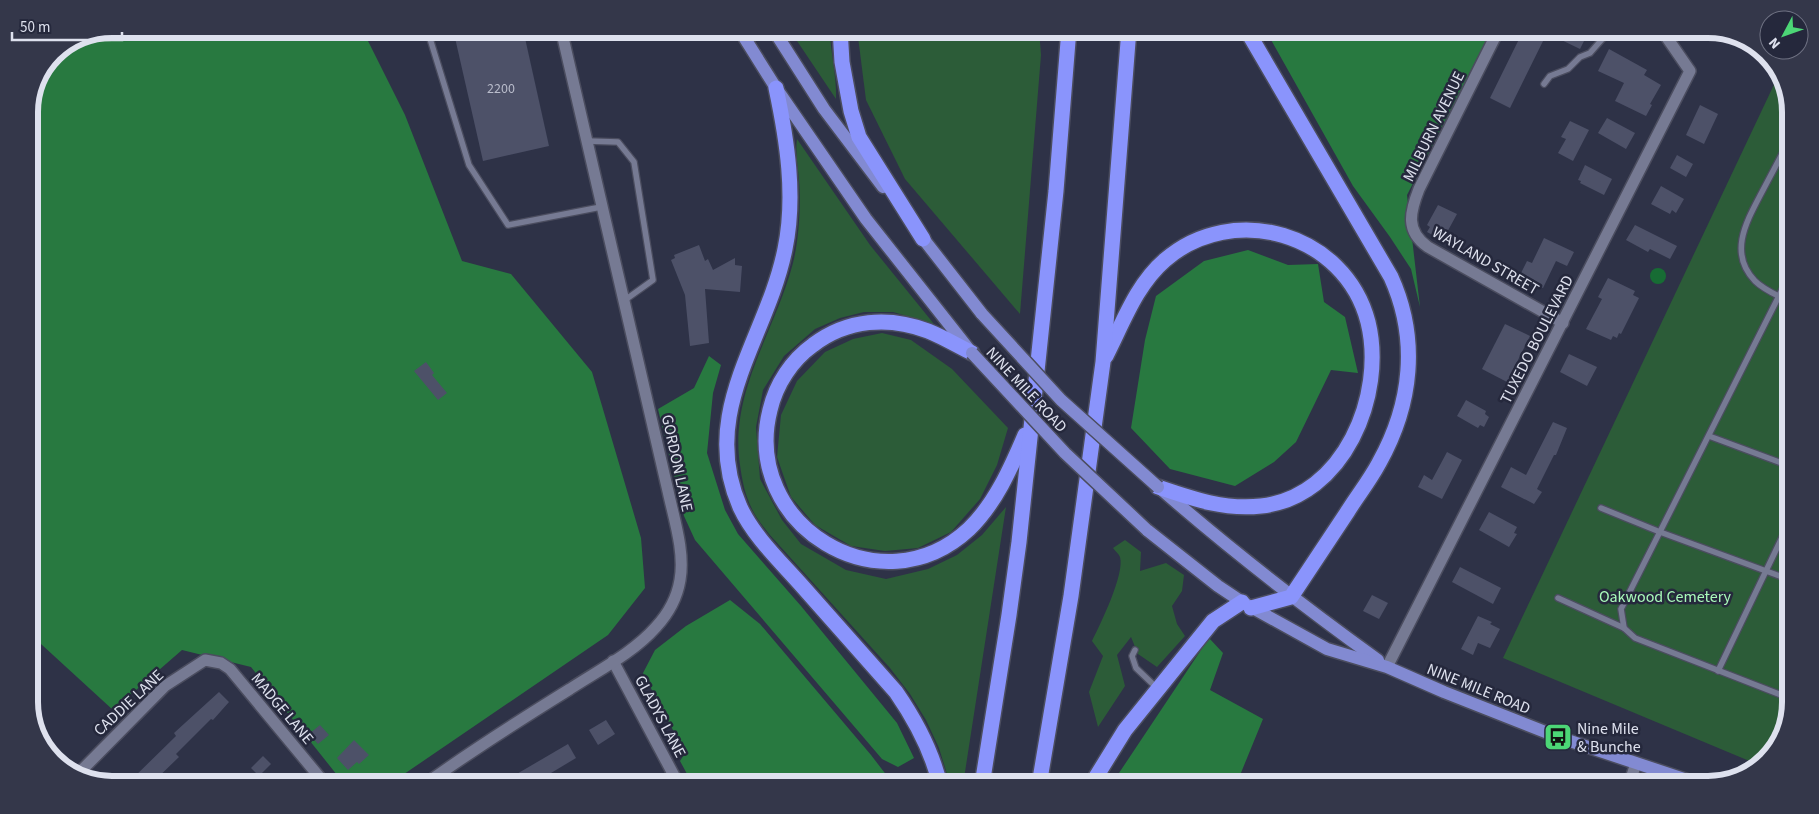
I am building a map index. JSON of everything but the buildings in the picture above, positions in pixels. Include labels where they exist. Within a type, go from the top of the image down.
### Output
[{"type":"highway","points":[[841,38],[842,62],[850,111],[859,137],[923,239]]},
{"type":"highway","points":[[1062,38],[1067,58]]},
{"type":"highway","points":[[983,776],[1010,615],[1019,542],[1056,191],[1069,38]]},
{"type":"highway","points":[[1041,776],[1071,596],[1103,362],[1128,38]]},
{"type":"highway","points":[[1097,776],[1126,730],[1213,621],[1247,605],[1291,597],[1379,462],[1402,410],[1408,378],[1409,347],[1404,313],[1391,277],[1251,38]]},
{"type":"highway","points":[[776,88],[785,132],[789,174],[790,195],[787,238],[776,284],[736,386],[728,417],[727,451],[732,484],[740,507],[762,540],[890,685],[907,707],[928,748],[937,776]]},
{"type":"highway","points":[[1103,362],[1137,294],[1157,267],[1176,251],[1192,242],[1224,232],[1240,229],[1265,230],[1298,240],[1330,261],[1347,280],[1361,303],[1368,321],[1372,345],[1372,370],[1366,400],[1355,433],[1344,453],[1327,473],[1302,492],[1278,503],[1263,506],[1237,508],[1222,506],[1198,501],[1158,487]]},
{"type":"highway","points":[[972,353],[930,332],[915,327],[900,323],[874,322],[856,324],[837,331],[821,339],[799,357],[778,387],[767,419],[766,437],[769,466],[775,485],[781,499],[796,521],[820,541],[832,548],[862,559],[879,561],[906,560],[934,551],[955,540],[968,530],[994,497],[1015,458],[1031,420]]},
{"type":"main road","name":"NINE MILE ROAD","points":[[745,38],[776,88],[866,219],[972,353],[1065,453],[1147,530],[1218,586],[1247,605],[1327,649],[1387,667],[1492,712],[1558,737],[1675,776]]},
{"type":"main road","name":"NINE MILE ROAD","points":[[779,38],[824,109],[923,239],[982,314],[1060,400],[1220,540],[1291,597],[1387,667]]},
{"type":"street","name":"GORDON LANE","points":[[437,776],[486,742],[638,644],[664,617],[675,597],[681,567],[681,556],[668,491],[563,38]]},
{"type":"street","name":"MILBURN AVENUE","points":[[1419,240],[1414,234],[1411,214],[1416,197],[1495,38]]},
{"type":"street","name":"TUXEDO BOULEVARD","points":[[1387,667],[1690,71],[1668,38]]},
{"type":"street","name":"WAYLAND STREET","points":[[1419,240],[1428,247],[1564,322]]},
{"type":"street","name":"CADDIE LANE","points":[[82,770],[165,686],[205,660],[209,661]]},
{"type":"street","name":"MADGE LANE","points":[[209,661],[220,663],[230,669],[319,776]]},
{"type":"street","name":"GLADYS LANE","points":[[613,661],[674,776]]},
{"type":"street","points":[[1632,776],[1636,763]]},
{"type":"lane","points":[[430,38],[468,165],[508,225],[601,207]]},
{"type":"lane","points":[[1544,84],[1550,76],[1568,69],[1580,57],[1590,53],[1603,38]]},
{"type":"lane","points":[[586,141],[618,142],[634,162],[653,280],[625,300]]},
{"type":"lane","points":[[1779,296],[1765,289],[1748,272],[1743,261],[1741,245],[1744,226],[1781,156]]},
{"type":"lane","points":[[1624,628],[1621,609],[1781,292]]},
{"type":"lane","points":[[1709,436],[1781,463]]},
{"type":"lane","points":[[1601,508],[1781,577]]},
{"type":"lane","points":[[1718,671],[1781,540]]},
{"type":"lane","points":[[1558,598],[1624,628],[1635,638],[1781,695]]},
{"type":"lane","points":[[1135,650],[1132,656],[1136,668],[1158,689]]},
{"type":"green space","points":[[795,38],[831,38],[836,99]]},
{"type":"green space","points":[[858,38],[1040,38],[1041,55],[1020,314],[905,179],[866,100]]},
{"type":"green space","name":"Oakwood Cemetery","points":[[1775,82],[1781,107],[1781,703],[1780,717],[1772,740],[1752,762],[1503,658]]},
{"type":"green space","points":[[797,139],[870,245],[934,324],[893,312],[864,312],[840,318],[815,329],[784,356],[763,390],[756,427],[760,479],[782,520],[801,544],[846,570],[886,579],[928,569],[957,555],[982,535],[1006,507],[964,776],[948,776],[939,748],[926,720],[910,694],[890,668],[769,534],[754,512],[744,487],[738,438],[741,412],[747,387],[785,288],[797,243],[800,200],[796,154]]},
{"type":"green space","points":[[882,333],[911,340],[952,369],[1008,428],[997,465],[980,499],[951,532],[918,548],[885,551],[851,546],[815,525],[791,497],[777,457],[781,415],[797,381],[825,352],[853,339]]},
{"type":"green space","points":[[1125,540],[1141,552],[1140,571],[1166,563],[1184,575],[1182,591],[1172,606],[1177,624],[1185,636],[1157,667],[1138,654],[1131,637],[1117,655],[1125,686],[1098,727],[1089,692],[1103,656],[1092,641],[1111,599],[1119,575],[1120,557],[1113,548]]},
{"type":"shaded area","points":[[102,38],[366,38],[405,115],[462,261],[511,274],[592,372],[641,538],[645,588],[608,635],[401,776],[338,776],[251,667],[182,650],[113,710],[38,641],[38,107],[40,92],[53,66],[63,56],[74,47]]},
{"type":"shaded area","points":[[1270,38],[1487,38],[1407,195],[1420,307],[1411,269],[1353,186]]},
{"type":"shaded area","points":[[1248,250],[1288,265],[1318,264],[1324,302],[1345,317],[1358,373],[1331,370],[1296,442],[1274,462],[1235,486],[1170,469],[1131,428],[1145,340],[1156,296],[1204,261]]},
{"type":"shaded area","points":[[1658,268],[1664,270],[1666,276],[1664,282],[1658,284],[1652,282],[1650,276],[1652,270]]},
{"type":"shaded area","points":[[709,356],[721,365],[713,393],[707,453],[725,510],[738,534],[801,606],[897,723],[914,758],[898,767],[882,759],[695,540],[684,516],[658,409],[694,388]]},
{"type":"shaded area","points":[[730,600],[760,624],[887,776],[688,776],[680,761],[685,753],[643,673],[655,650],[686,626]]},
{"type":"shaded area","points":[[1209,638],[1223,653],[1210,690],[1263,719],[1240,776],[1117,776]]},
{"type":"place","name":"Nine Mile & Bunche","points":[[1558,737]]}]
